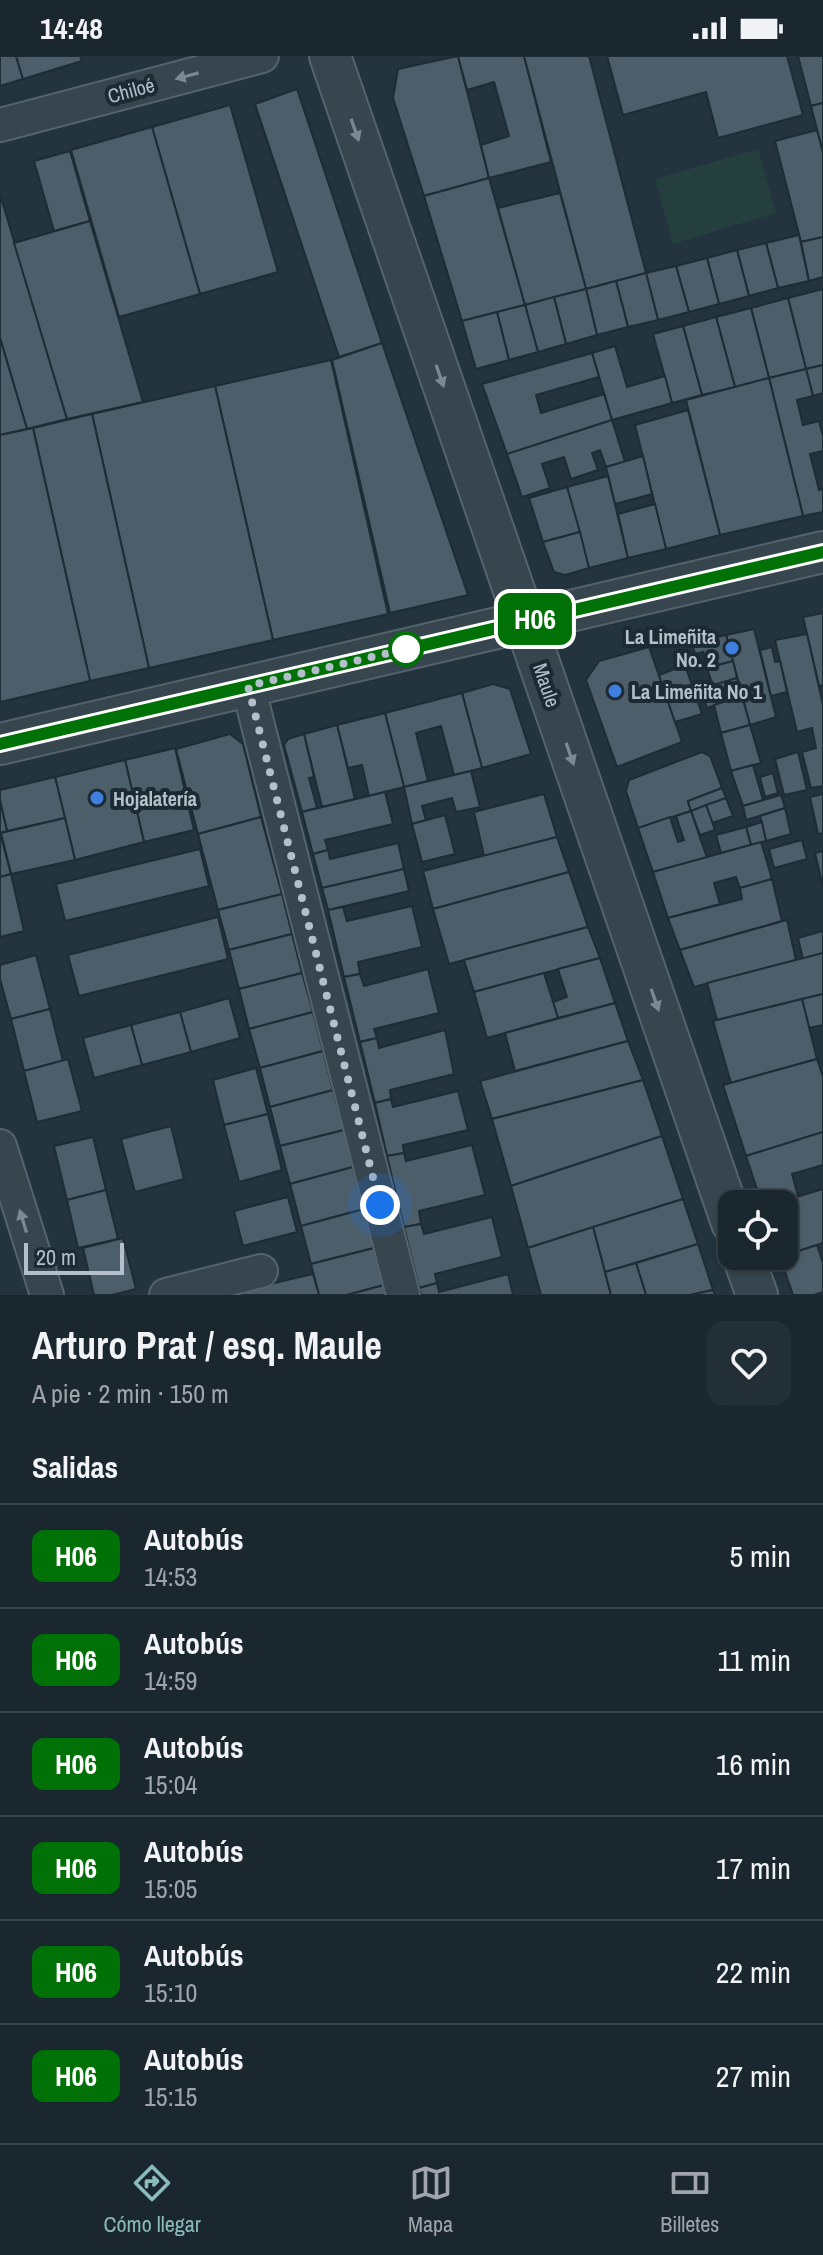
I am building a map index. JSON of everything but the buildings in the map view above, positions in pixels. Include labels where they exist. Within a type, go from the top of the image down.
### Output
[{"type":"street","name":"Chiloé","points":[[0,125],[262,56]]},
{"type":"street","name":"Maule","points":[[330,56],[721,1190]]},
{"type":"street","points":[[0,744],[823,552]]},
{"type":"street","points":[[248,686],[403,1295]]},
{"type":"street","points":[[0,1146],[47,1295]]},
{"type":"street","points":[[748,1270],[757,1295]]},
{"type":"street","points":[[166,1295],[261,1271]]},
{"type":"green space","points":[[758,149],[776,213],[673,244],[655,179]]},
{"type":"bus line","name":"H06","points":[[0,744],[823,552]]},
{"type":"place","name":"La Limeñita No. 2","points":[[732,648]]},
{"type":"place","name":"La Limeñita No 1","points":[[615,691]]},
{"type":"place","name":"Hojalatería","points":[[97,798]]},
{"type":"route","points":[[380,1205],[248,686],[419,646],[406,649]]}]
